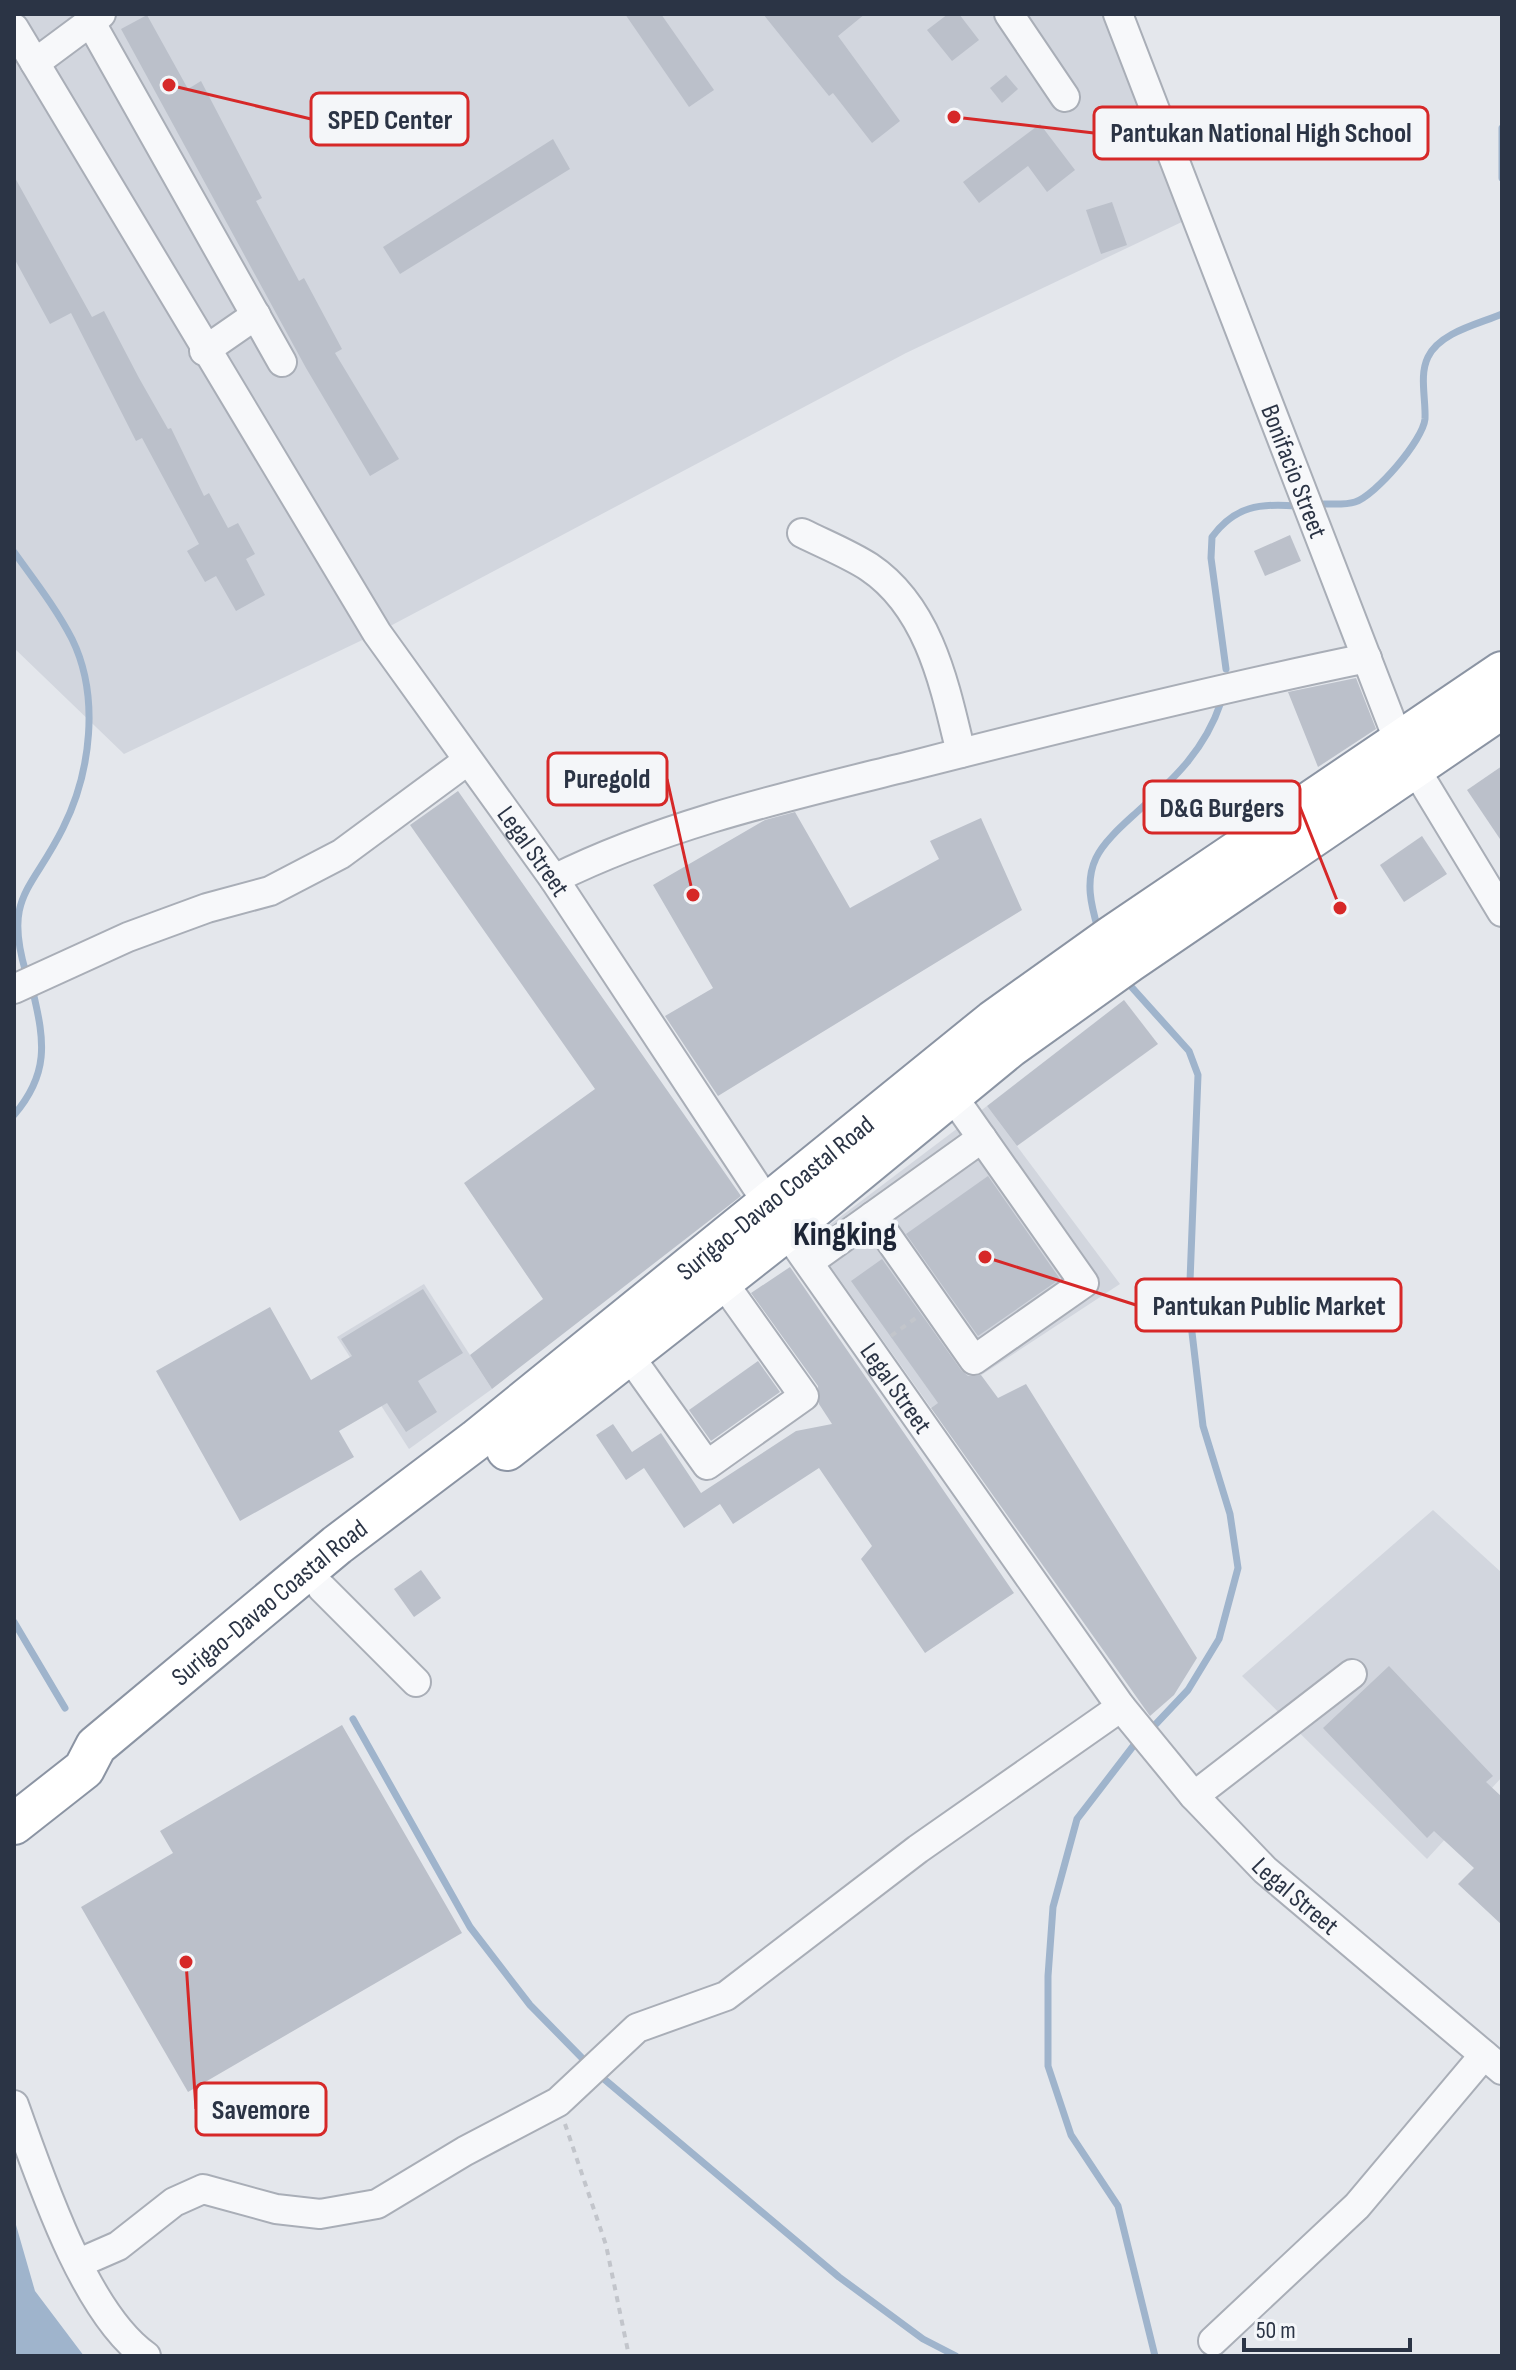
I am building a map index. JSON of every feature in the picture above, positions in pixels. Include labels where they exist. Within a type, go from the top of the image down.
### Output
[{"type":"highway","name":"Surigao-Davao Coastal Road","points":[[14,1824],[84,1769],[109,1762],[337,1567],[484,1451],[788,1232],[993,1021],[1120,949],[1406,755],[1502,672]]},
{"type":"highway","name":"Surigao-Davao Coastal Road","points":[[1406,755],[1502,708]]},
{"type":"highway","name":"Surigao-Davao Coastal Road","points":[[484,1451],[628,1354],[788,1232],[1120,949]]},
{"type":"street","points":[[1009,14],[1065,97]]},
{"type":"street","name":"Bonifacio Street","points":[[1118,14],[1406,755],[1502,912]]},
{"type":"street","points":[[35,63],[95,17],[282,362]]},
{"type":"street","name":"Legal Street","points":[[14,28],[204,351],[377,633],[554,879],[788,1232],[1121,1707],[1194,1796],[1265,1870],[1493,2062]]},
{"type":"street","points":[[204,351],[256,315]]},
{"type":"street","points":[[802,533],[870,568],[901,597],[927,639],[944,680],[961,753]]},
{"type":"street","points":[[554,879],[667,831],[1218,689],[1367,658]]},
{"type":"street","points":[[14,989],[128,937],[207,908],[270,891],[341,854],[467,761]]},
{"type":"street","points":[[873,1216],[974,1360],[1084,1283],[951,1094]]},
{"type":"street","points":[[788,1232],[873,1216],[982,1138]]},
{"type":"street","points":[[628,1354],[707,1465],[804,1396],[722,1281]]},
{"type":"street","points":[[337,1567],[416,1682]]},
{"type":"street","points":[[1194,1796],[1352,1674]]},
{"type":"street","points":[[79,2263],[118,2246],[174,2202],[203,2189],[276,2209],[320,2214],[377,2204],[465,2151],[558,2102],[637,2028],[726,1996],[918,1849],[1121,1707]]},
{"type":"street","points":[[1213,2341],[1357,2206],[1493,2062]]},
{"type":"street","points":[[14,2105],[60,2224],[79,2263],[110,2319],[130,2345],[146,2356]]},
{"type":"path","points":[[871,1351],[935,1305]]},
{"type":"path","points":[[558,2102],[606,2245],[629,2356]]},
{"type":"shaded area","points":[[14,14],[1105,14],[1186,220],[906,353],[377,633],[124,754],[14,648]]},
{"type":"shaded area","points":[[987,1106],[1120,1284],[931,1408],[811,1239]]},
{"type":"shaded area","points":[[424,1284],[492,1389],[409,1449],[337,1337]]},
{"type":"shaded area","points":[[1433,1510],[1502,1573],[1502,1777],[1427,1859],[1242,1676]]},
{"type":"water","points":[[14,2218],[35,2291],[84,2356],[14,2356]]},
{"type":"building","points":[[625,14],[661,14],[714,90],[689,107]]},
{"type":"building","points":[[763,14],[865,14],[838,36],[900,121],[872,143],[833,93],[829,96]]},
{"type":"building","points":[[948,14],[959,14],[979,40],[952,61],[927,30]]},
{"type":"building","points":[[147,15],[188,89],[201,81],[262,198],[256,201],[299,281],[304,278],[342,349],[335,353],[399,459],[370,476],[306,368],[121,29]]},
{"type":"building","points":[[1006,75],[1018,89],[1002,103],[990,88]]},
{"type":"building","points":[[1040,124],[1075,170],[1047,192],[1028,166],[979,203],[963,182]]},
{"type":"building","points":[[553,139],[570,169],[400,274],[383,247]]},
{"type":"building","points":[[14,176],[92,317],[104,311],[168,429],[171,428],[204,496],[209,493],[228,528],[238,523],[255,554],[246,559],[265,595],[236,611],[216,576],[205,582],[187,551],[199,544],[142,438],[136,441],[71,313],[50,324],[14,258]]},
{"type":"building","points":[[1112,202],[1127,245],[1101,254],[1086,210]]},
{"type":"building","points":[[1290,535],[1301,561],[1265,576],[1254,551]]},
{"type":"building","points":[[1356,678],[1376,729],[1318,767],[1288,692]]},
{"type":"building","points":[[1502,766],[1502,842],[1467,790]]},
{"type":"building","points":[[458,791],[741,1196],[492,1389],[470,1355],[543,1299],[464,1183],[595,1089],[410,825]]},
{"type":"building","points":[[795,812],[850,908],[939,859],[930,841],[981,818],[1022,910],[718,1096],[665,1016],[713,988],[653,885],[765,820]]},
{"type":"building","points":[[1422,836],[1447,874],[1404,902],[1380,865]]},
{"type":"building","points":[[1124,1000],[1158,1044],[1017,1146],[987,1106]]},
{"type":"building","points":[[988,1176],[1060,1279],[978,1336],[906,1234]]},
{"type":"building","points":[[882,1259],[961,1370],[968,1376],[981,1375],[998,1398],[1026,1384],[1197,1658],[1174,1695],[1150,1716],[931,1408],[938,1403],[851,1281]]},
{"type":"building","points":[[790,1267],[1014,1593],[925,1653],[861,1559],[872,1546],[819,1468],[733,1524],[720,1504],[684,1528],[644,1468],[626,1480],[596,1435],[613,1424],[632,1452],[661,1433],[701,1493],[796,1431],[832,1424],[819,1404],[818,1386],[751,1293]]},
{"type":"building","points":[[423,1289],[463,1353],[418,1381],[437,1412],[406,1432],[387,1403],[339,1431],[354,1457],[240,1521],[156,1371],[270,1307],[311,1380],[352,1356],[341,1339]]},
{"type":"building","points":[[758,1361],[780,1392],[711,1441],[689,1410]]},
{"type":"building","points":[[421,1570],[441,1598],[414,1617],[394,1589]]},
{"type":"building","points":[[1389,1666],[1493,1776],[1486,1782],[1502,1797],[1502,1925],[1458,1884],[1474,1868],[1434,1831],[1427,1838],[1323,1728]]},
{"type":"building","points":[[342,1725],[462,1933],[188,2092],[81,1907],[173,1853],[160,1831]]},
{"type":"waterway","points":[[1502,128],[1502,178]]},
{"type":"waterway","points":[[1324,504],[1355,502],[1386,478],[1408,453],[1422,428],[1425,419],[1425,364],[1434,348],[1451,335],[1502,314]]},
{"type":"waterway","points":[[1226,669],[1211,558],[1212,537],[1230,519],[1249,509],[1271,505],[1296,506]]},
{"type":"waterway","points":[[14,552],[72,639],[81,661],[89,709],[86,759],[73,806],[24,895],[19,910],[20,947],[26,973]]},
{"type":"waterway","points":[[1098,929],[1090,884],[1096,858],[1115,833],[1187,763],[1206,735],[1221,702]]},
{"type":"waterway","points":[[1127,982],[1189,1051],[1198,1075],[1189,1307],[1203,1426],[1230,1514],[1238,1568],[1219,1639],[1188,1690],[1154,1726]]},
{"type":"waterway","points":[[14,1115],[39,1071],[40,1027],[33,992]]},
{"type":"waterway","points":[[14,1622],[65,1708]]},
{"type":"waterway","points":[[353,1719],[470,1927],[530,2005],[584,2060]]},
{"type":"waterway","points":[[1134,1745],[1077,1819],[1053,1907],[1048,1976],[1048,2066],[1071,2135],[1118,2206],[1155,2356]]},
{"type":"waterway","points":[[604,2079],[839,2277],[923,2339],[956,2356]]},
{"type":"place","name":"SPED Center","points":[[169,85]]},
{"type":"place","name":"Pantukan National High School","points":[[954,117]]},
{"type":"place","name":"Puregold","points":[[693,895]]},
{"type":"place","name":"D&G Burgers","points":[[1340,908]]},
{"type":"place","name":"Pantukan Public Market","points":[[985,1257]]},
{"type":"place","name":"Savemore","points":[[186,1962]]},
{"type":"district","name":"Kingking","points":[[845,1233]]}]
